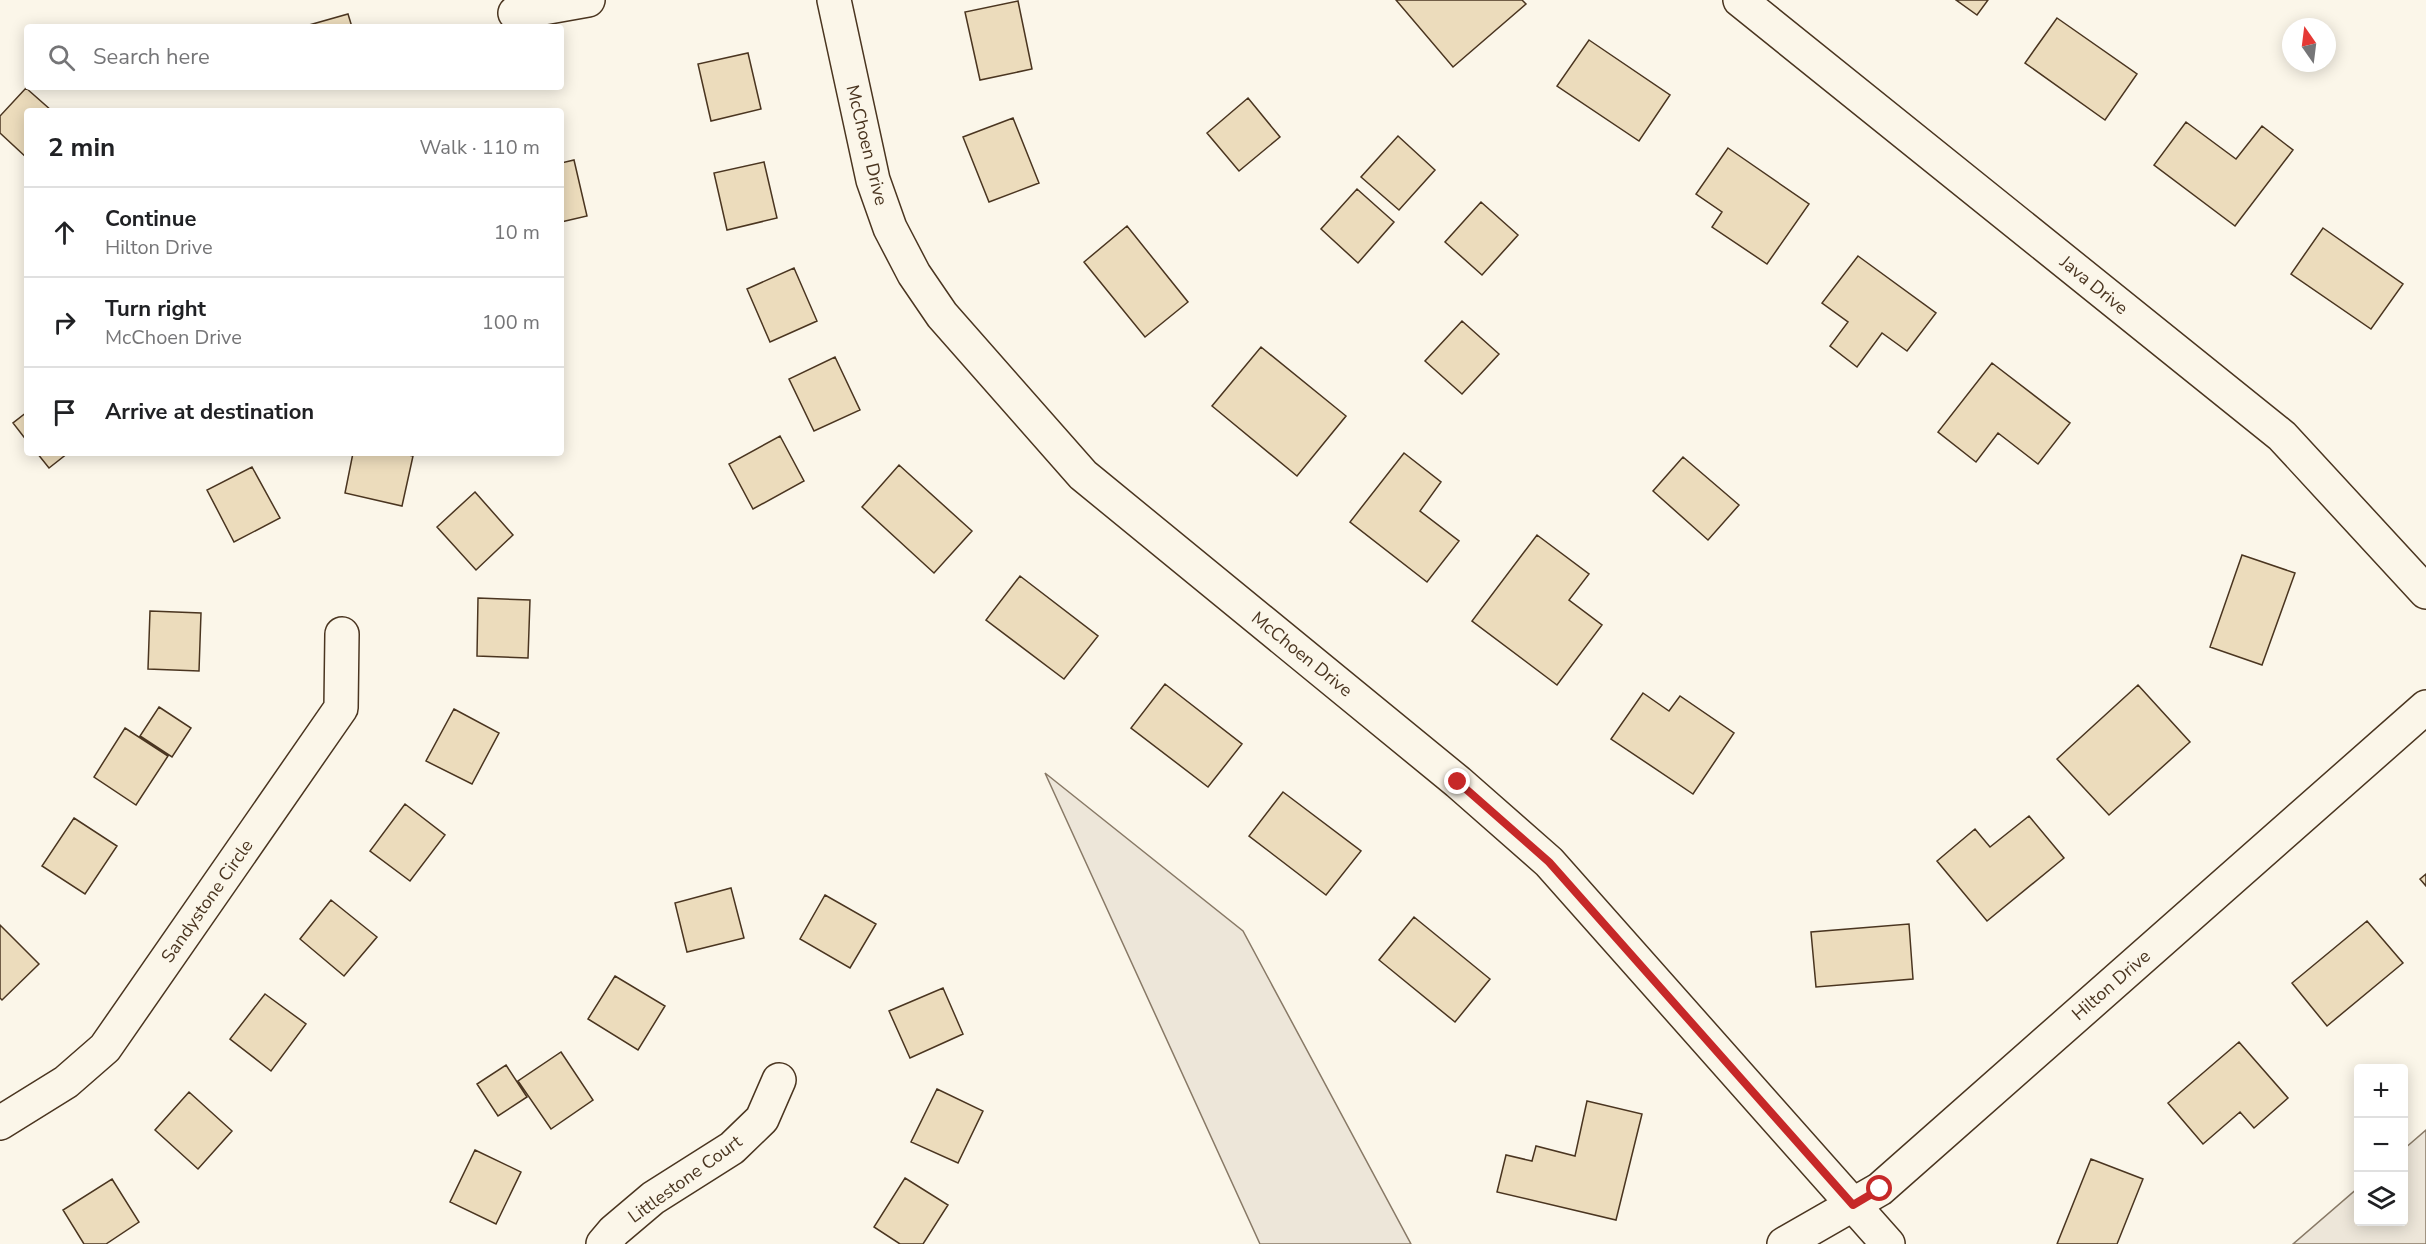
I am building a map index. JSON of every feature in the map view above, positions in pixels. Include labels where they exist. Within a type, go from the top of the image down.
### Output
[{"type":"street","points":[[515,13],[588,0]]},
{"type":"street","name":"McChoen Drive","points":[[834,0],[873,180],[890,228],[914,274],[942,315],[1083,475],[1458,782],[1549,862],[1887,1244]]},
{"type":"street","name":"Java Drive","points":[[1740,0],[2282,436],[2426,592]]},
{"type":"street","name":"Sandystone Circle","points":[[0,1123],[66,1082],[105,1048],[341,708],[342,634]]},
{"type":"street","name":"Hilton Drive","points":[[1784,1244],[1880,1189],[2426,707]]},
{"type":"street","name":"Littlestone Court","points":[[603,1244],[614,1231],[653,1198],[732,1149],[762,1119],[779,1080]]},
{"type":"shaded area","points":[[1045,773],[1243,931],[1411,1244],[1260,1244]]},
{"type":"shaded area","points":[[2426,1130],[2426,1244],[2293,1244],[2354,1191],[2354,1226],[2408,1226],[2408,1146]]},
{"type":"building","points":[[1396,0],[1522,0],[1526,4],[1453,67]]},
{"type":"building","points":[[1956,0],[1988,0],[1977,15]]},
{"type":"building","points":[[1018,1],[1032,69],[980,80],[965,12]]},
{"type":"building","points":[[348,14],[351,24],[313,24]]},
{"type":"building","points":[[2057,18],[2137,74],[2105,120],[2025,63]]},
{"type":"building","points":[[1589,40],[1670,95],[1639,141],[1557,86]]},
{"type":"building","points":[[748,53],[761,109],[711,121],[698,64]]},
{"type":"building","points":[[24,90],[28,90],[49,108],[24,108],[24,155],[0,133],[0,116]]},
{"type":"building","points":[[1248,98],[1280,137],[1239,171],[1207,133]]},
{"type":"building","points":[[1013,118],[1039,183],[989,202],[963,137]]},
{"type":"building","points":[[2186,122],[2236,159],[2262,126],[2293,150],[2235,226],[2154,165]]},
{"type":"building","points":[[1398,136],[1435,170],[1399,210],[1361,177]]},
{"type":"building","points":[[1728,148],[1809,204],[1767,264],[1712,227],[1722,212],[1696,194]]},
{"type":"building","points":[[574,160],[587,216],[564,221],[564,162]]},
{"type":"building","points":[[764,162],[777,218],[727,230],[714,173]]},
{"type":"building","points":[[1357,189],[1394,222],[1358,263],[1321,229]]},
{"type":"building","points":[[1481,202],[1518,235],[1482,275],[1445,242]]},
{"type":"building","points":[[1127,226],[1188,302],[1145,337],[1084,262]]},
{"type":"building","points":[[2323,228],[2403,284],[2371,329],[2291,274]]},
{"type":"building","points":[[1858,256],[1936,313],[1907,351],[1882,333],[1857,367],[1830,346],[1848,322],[1822,303]]},
{"type":"building","points":[[794,268],[817,321],[770,342],[747,289]]},
{"type":"building","points":[[1462,321],[1499,354],[1462,394],[1425,361]]},
{"type":"building","points":[[1261,347],[1346,416],[1297,476],[1212,406]]},
{"type":"building","points":[[835,357],[860,410],[814,431],[789,379]]},
{"type":"building","points":[[1992,363],[2070,423],[2038,464],[1998,433],[1976,462],[1938,432]]},
{"type":"building","points":[[24,414],[24,437],[13,423]]},
{"type":"building","points":[[780,436],[804,481],[753,509],[729,464]]},
{"type":"building","points":[[1404,453],[1441,482],[1420,511],[1459,541],[1427,582],[1350,522]]},
{"type":"building","points":[[39,456],[64,456],[49,468]]},
{"type":"building","points":[[352,456],[413,456],[402,506],[345,493]]},
{"type":"building","points":[[1683,457],[1739,505],[1708,540],[1653,491]]},
{"type":"building","points":[[899,465],[972,531],[934,573],[862,507]]},
{"type":"building","points":[[252,467],[280,518],[234,542],[207,490]]},
{"type":"building","points":[[475,492],[513,535],[476,570],[437,527]]},
{"type":"building","points":[[1537,535],[1589,574],[1569,600],[1602,625],[1557,685],[1472,621]]},
{"type":"building","points":[[2242,555],[2295,573],[2262,665],[2210,647]]},
{"type":"building","points":[[1020,576],[1098,636],[1064,679],[986,620]]},
{"type":"building","points":[[478,598],[530,600],[528,658],[477,656]]},
{"type":"building","points":[[150,611],[201,613],[199,671],[148,669]]},
{"type":"building","points":[[1165,684],[1242,744],[1208,787],[1131,728]]},
{"type":"building","points":[[2138,685],[2190,742],[2109,815],[2057,759]]},
{"type":"building","points":[[1643,693],[1669,711],[1680,696],[1734,733],[1693,794],[1611,739]]},
{"type":"building","points":[[159,707],[191,728],[172,757],[140,736]]},
{"type":"building","points":[[454,709],[499,733],[472,784],[426,761]]},
{"type":"building","points":[[125,728],[168,756],[136,805],[94,777]]},
{"type":"building","points":[[1283,792],[1361,851],[1326,895],[1249,836]]},
{"type":"building","points":[[405,804],[445,835],[410,881],[370,851]]},
{"type":"building","points":[[2029,816],[2064,858],[1987,921],[1937,861],[1975,829],[1990,847]]},
{"type":"building","points":[[74,818],[117,846],[85,894],[42,866]]},
{"type":"building","points":[[2426,874],[2426,886],[2420,879]]},
{"type":"building","points":[[731,888],[744,938],[687,952],[675,903]]},
{"type":"building","points":[[825,895],[876,924],[850,968],[800,939]]},
{"type":"building","points":[[331,900],[377,937],[344,976],[300,939]]},
{"type":"building","points":[[1414,917],[1490,979],[1455,1022],[1379,960]]},
{"type":"building","points":[[2367,921],[2403,963],[2327,1026],[2292,983]]},
{"type":"building","points":[[1909,924],[1913,979],[1816,987],[1811,932]]},
{"type":"building","points":[[0,925],[39,964],[2,1000],[0,998]]},
{"type":"building","points":[[615,976],[665,1006],[638,1050],[588,1019]]},
{"type":"building","points":[[943,988],[963,1034],[910,1058],[889,1011]]},
{"type":"building","points":[[265,994],[306,1024],[271,1071],[230,1039]]},
{"type":"building","points":[[2239,1042],[2288,1098],[2254,1128],[2240,1112],[2203,1144],[2168,1103]]},
{"type":"building","points":[[561,1052],[593,1100],[551,1129],[518,1081]]},
{"type":"building","points":[[506,1065],[527,1097],[498,1116],[477,1084]]},
{"type":"building","points":[[937,1089],[983,1111],[958,1163],[911,1142]]},
{"type":"building","points":[[189,1092],[232,1131],[198,1169],[155,1130]]},
{"type":"building","points":[[1587,1101],[1642,1114],[1616,1220],[1497,1192],[1506,1155],[1532,1161],[1536,1146],[1575,1156]]},
{"type":"building","points":[[475,1150],[521,1172],[496,1224],[450,1202]]},
{"type":"building","points":[[2091,1159],[2143,1179],[2117,1244],[2057,1244]]},
{"type":"building","points":[[905,1178],[948,1205],[923,1244],[900,1244],[874,1227]]},
{"type":"building","points":[[112,1179],[139,1222],[106,1244],[84,1244],[63,1210]]},
{"type":"route","points":[[1458,782],[1549,862],[1853,1205],[1880,1189]]}]
